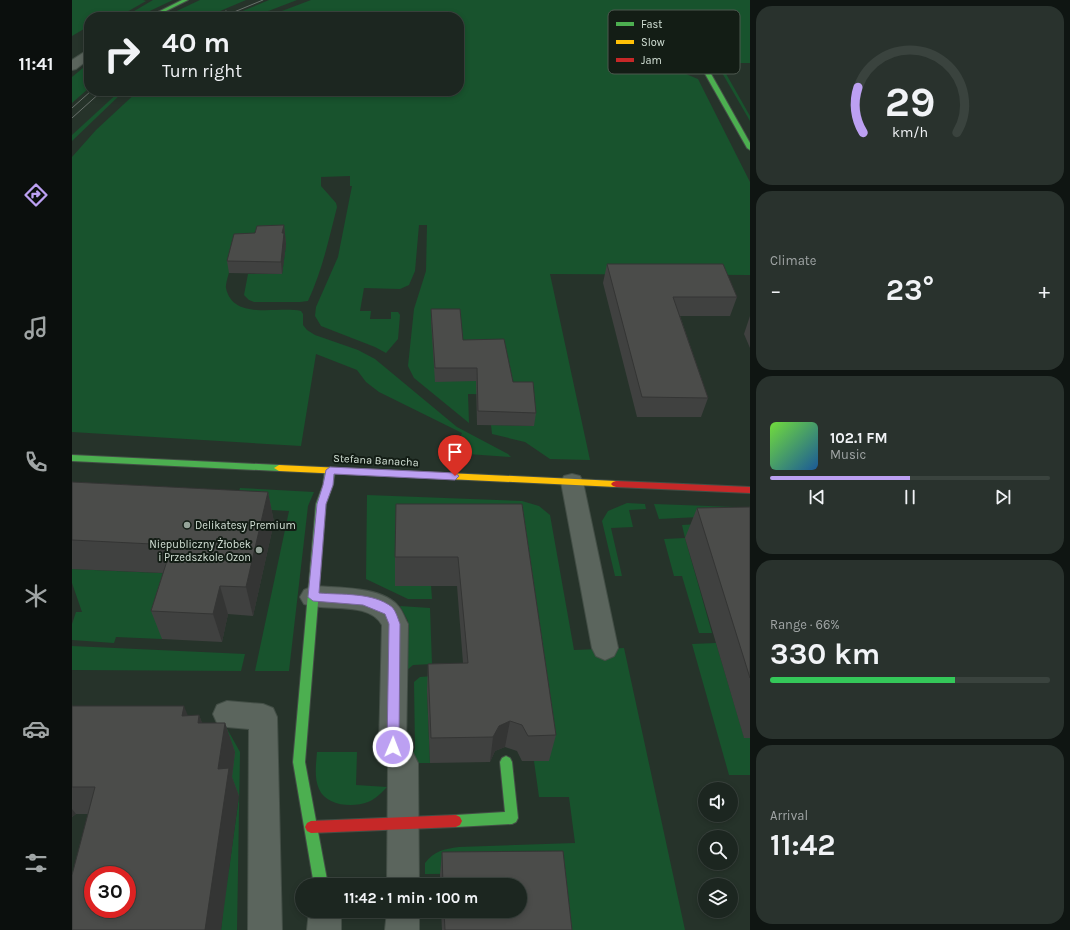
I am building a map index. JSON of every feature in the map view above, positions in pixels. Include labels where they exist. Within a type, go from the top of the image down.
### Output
[{"type":"street","points":[[161,12],[186,0]]},
{"type":"street","points":[[72,66],[84,57]]},
{"type":"street","points":[[708,74],[750,148]]},
{"type":"street","name":"Stefana Banacha","points":[[72,458],[750,490]]},
{"type":"street","points":[[319,878],[299,762],[322,504],[328,485],[330,470]]},
{"type":"street","points":[[572,482],[605,648]]},
{"type":"street","points":[[313,597],[363,601],[389,611],[393,617],[395,624],[398,755],[404,822],[403,878]]},
{"type":"street","points":[[227,714],[263,717],[265,930]]},
{"type":"street","points":[[311,827],[512,818],[506,762]]},
{"type":"street","points":[[324,930],[325,918]]},
{"type":"street","points":[[402,930],[403,918]]},
{"type":"green space","points":[[72,0],[146,1],[127,12],[84,12],[84,29],[72,36]]},
{"type":"green space","points":[[153,0],[173,0],[148,12],[133,12]]},
{"type":"green space","points":[[200,0],[246,0],[218,12],[175,12]]},
{"type":"green space","points":[[269,0],[297,0],[266,12],[240,12]]},
{"type":"green space","points":[[311,0],[750,0],[750,63],[740,63],[740,10],[608,10],[608,74],[686,74],[698,79],[750,182],[750,275],[550,274],[590,460],[550,459],[525,442],[492,434],[491,425],[534,426],[531,395],[468,394],[469,423],[414,378],[408,366],[414,309],[426,271],[427,225],[419,225],[415,271],[409,285],[400,289],[364,288],[360,311],[371,311],[370,319],[391,319],[391,312],[398,312],[400,315],[398,339],[386,353],[375,347],[321,326],[315,316],[316,307],[338,257],[352,186],[350,186],[350,176],[321,177],[321,186],[336,203],[337,207],[321,267],[308,301],[254,302],[249,300],[244,295],[248,274],[282,274],[286,245],[284,244],[285,237],[232,261],[226,286],[230,298],[237,305],[246,308],[257,310],[301,311],[303,314],[303,325],[307,330],[315,335],[358,350],[375,359],[457,427],[511,457],[453,453],[462,433],[379,392],[366,382],[357,370],[316,354],[301,446],[72,432],[72,157],[96,130],[133,96],[464,96],[464,12],[279,12]]},
{"type":"green space","points":[[84,67],[84,92],[72,103],[72,77]]},
{"type":"green space","points":[[723,74],[726,74],[750,116],[750,121]]},
{"type":"green space","points":[[115,96],[119,96],[72,141],[72,135]]},
{"type":"green space","points":[[240,488],[314,492],[308,506],[289,671],[255,671],[289,511],[234,508]]},
{"type":"green space","points":[[367,495],[522,501],[539,506],[550,515],[574,650],[624,648],[685,930],[561,930],[555,873],[425,874],[425,863],[428,859],[440,851],[449,849],[459,847],[575,843],[569,797],[539,797],[534,761],[518,534],[431,585],[432,599],[408,599],[366,579]]},
{"type":"green space","points":[[627,503],[645,504],[646,509],[629,510],[633,527],[611,528],[622,576],[615,576],[602,521],[608,511]]},
{"type":"green space","points":[[654,504],[737,507],[739,515],[659,519]]},
{"type":"green space","points":[[750,521],[685,538],[682,525]]},
{"type":"green space","points":[[685,538],[712,633],[699,633],[682,576],[674,576],[664,539]]},
{"type":"green space","points":[[72,569],[181,574],[162,639],[116,637],[114,643],[72,640],[72,624],[76,612],[82,612],[72,583]]},
{"type":"green space","points":[[400,606],[430,608],[432,664],[413,665],[406,671],[408,621]]},
{"type":"green space","points":[[716,643],[744,737],[750,738],[750,775],[729,775],[692,644]]},
{"type":"green space","points":[[72,646],[245,654],[241,671],[72,670]]},
{"type":"green space","points":[[448,675],[465,690],[427,691],[430,763],[408,763],[415,749],[414,682],[420,677]]},
{"type":"green space","points":[[225,725],[240,752],[237,930],[221,930],[223,912],[213,912],[229,869],[239,796],[229,796]]},
{"type":"green space","points":[[317,752],[357,752],[356,785],[387,787],[374,799],[362,804],[340,804],[328,799],[322,795],[317,785]]},
{"type":"building","points":[[284,225],[282,233],[284,233],[281,262],[227,261],[234,234],[255,233],[257,226]]},
{"type":"building","points":[[607,264],[723,264],[737,297],[673,297],[708,398],[642,397]]},
{"type":"building","points":[[431,309],[460,309],[463,340],[504,339],[513,382],[533,382],[536,413],[478,411],[477,368],[435,368]]},
{"type":"building","points":[[72,482],[268,492],[246,587],[220,586],[213,614],[151,611],[172,545],[72,540]]},
{"type":"building","points":[[396,504],[522,504],[556,735],[528,736],[522,725],[510,721],[499,726],[493,737],[431,738],[428,664],[468,663],[458,557],[395,557]]},
{"type":"building","points":[[750,507],[750,678],[697,508]]},
{"type":"building","points":[[72,706],[184,706],[182,716],[199,715],[198,723],[225,723],[218,769],[229,768],[205,930],[72,930],[72,875],[95,787],[72,787]]},
{"type":"building","points":[[563,851],[572,930],[445,930],[444,918],[527,918],[527,878],[443,878],[442,852]]},
{"type":"tram line","points":[[234,12],[263,0]]},
{"type":"tram line","points":[[72,108],[85,96]]},
{"type":"tram line","points":[[72,118],[96,96]]},
{"type":"traffic: fast","points":[[161,12],[186,0]]},
{"type":"traffic: fast","points":[[708,74],[750,148]]},
{"type":"traffic: fast","points":[[72,458],[279,468]]},
{"type":"traffic: fast","points":[[320,878],[299,762],[321,504],[328,485],[330,470]]},
{"type":"traffic: fast","points":[[456,821],[512,818],[506,762]]},
{"type":"traffic: slow","points":[[279,468],[616,484]]},
{"type":"traffic: jam","points":[[616,484],[750,490]]},
{"type":"traffic: jam","points":[[311,827],[456,821]]},
{"type":"place","name":"Delikatesy Premium","points":[[187,525]]},
{"type":"place","name":"Niepubliczny Żłobek i Przedszkole Ozon","points":[[259,550]]},
{"type":"route","points":[[393,747],[395,624],[393,617],[389,611],[363,601],[313,597],[322,504],[328,485],[330,470],[455,476]]}]
